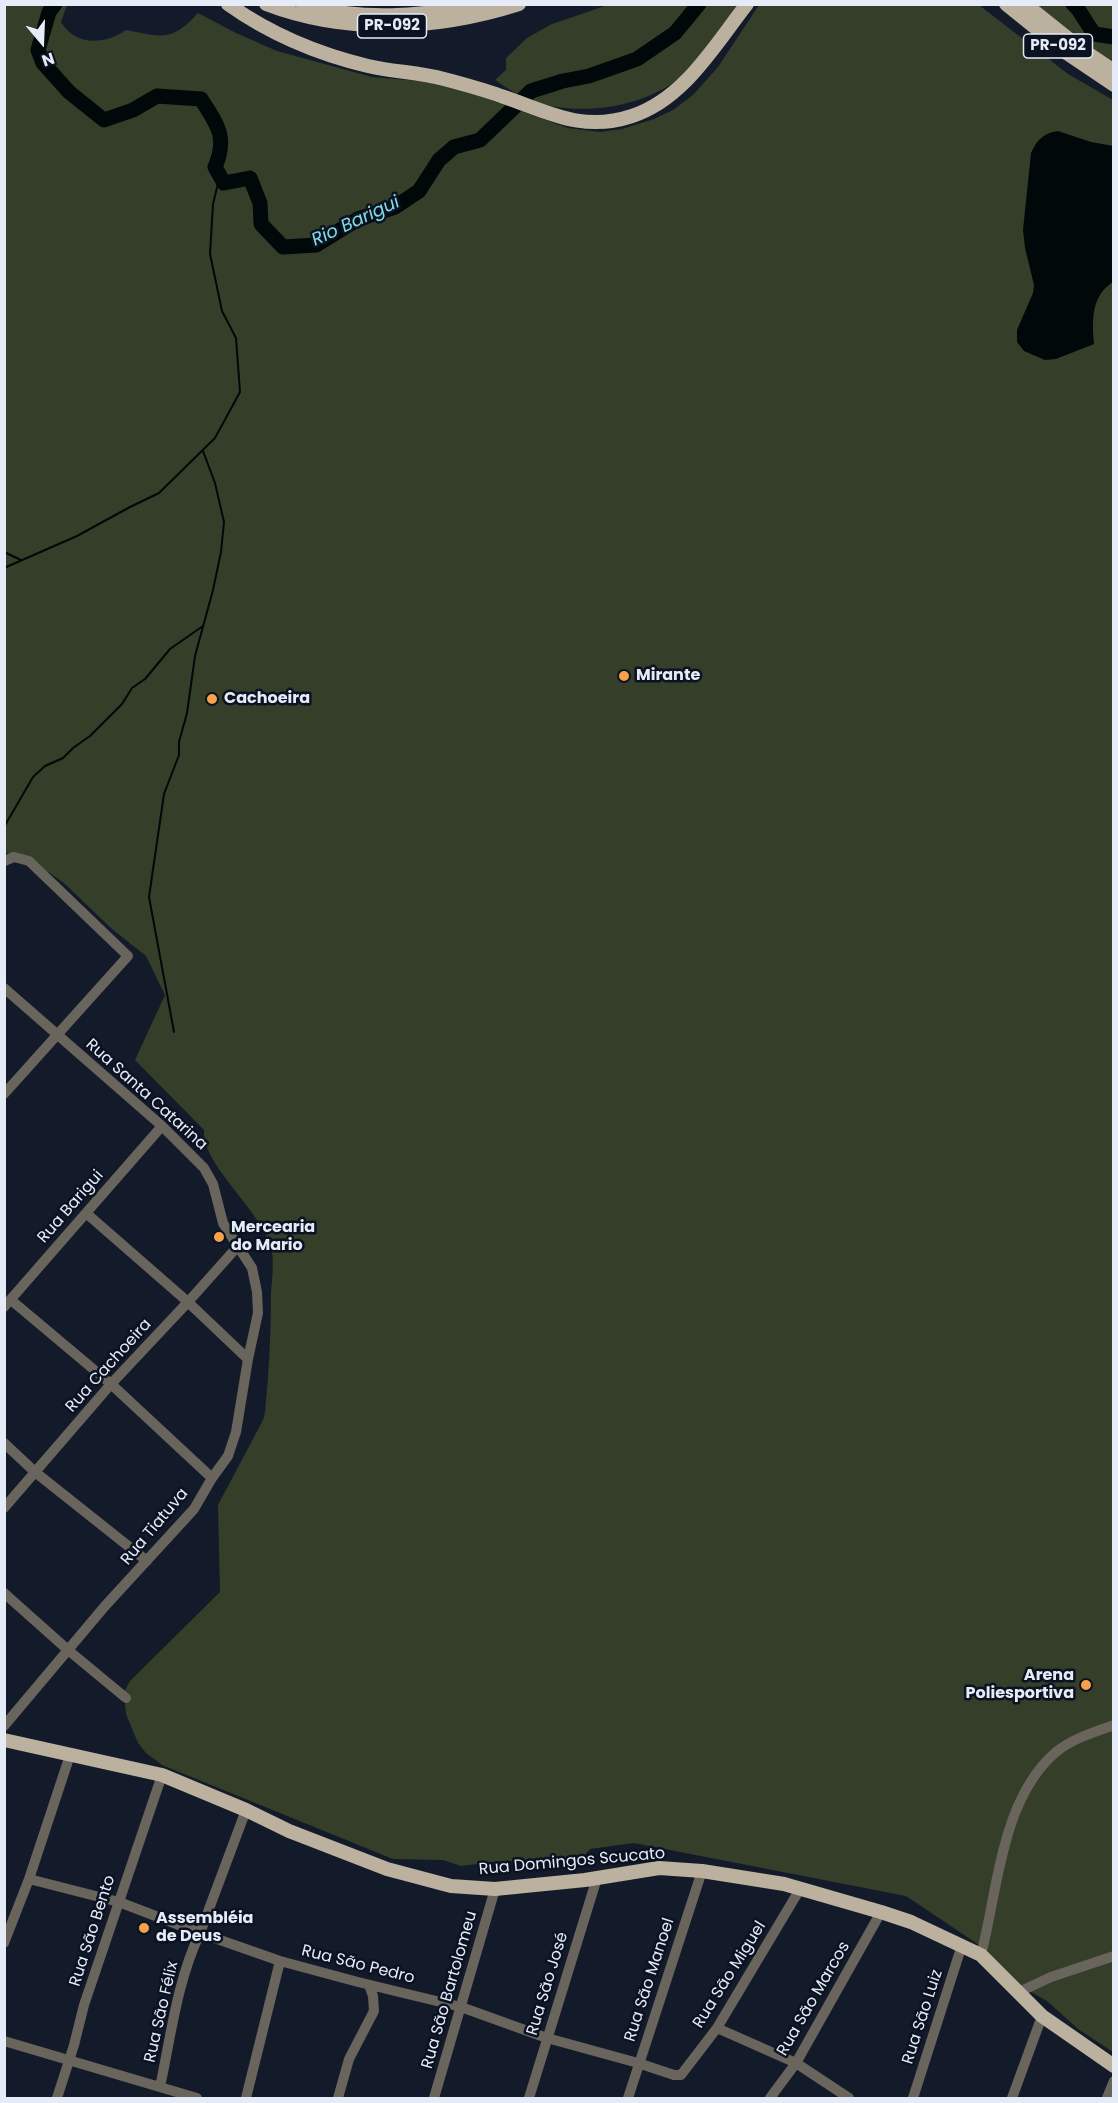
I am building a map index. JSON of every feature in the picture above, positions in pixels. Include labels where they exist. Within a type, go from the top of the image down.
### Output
[{"type":"main road","points":[[228,4],[253,22],[298,44],[368,66],[441,78],[582,123],[607,122],[632,116],[662,102],[688,81],[747,4]]},
{"type":"main road","name":"PR-092","points":[[266,4],[322,20],[388,26],[455,21],[519,4]]},
{"type":"main road","name":"PR-092","points":[[303,4],[358,14],[400,16],[443,12],[480,4]]},
{"type":"main road","name":"PR-092","points":[[1006,4],[1068,54],[1113,85]]},
{"type":"main road","name":"PR-092","points":[[1025,4],[1113,71]]},
{"type":"main road","name":"Rua Domingos Scucato","points":[[4,1740],[162,1775],[246,1810],[289,1831],[387,1869],[451,1886],[495,1889],[597,1878],[659,1868],[702,1871],[800,1888],[910,1922],[981,1955],[1042,2016],[1113,2066]]},
{"type":"street","points":[[4,1094],[128,956],[29,861],[9,859]]},
{"type":"street","name":"Rua Santa Catarina","points":[[4,988],[162,1126],[204,1168],[213,1184],[223,1223],[238,1246]]},
{"type":"street","name":"Rua Barigui","points":[[8,1304],[162,1126]]},
{"type":"street","points":[[86,1213],[188,1302],[248,1359]]},
{"type":"street","name":"Rua Cachoeira","points":[[4,1508],[111,1384],[238,1246]]},
{"type":"street","name":"Rua Tiatuva","points":[[4,1726],[105,1606],[194,1509],[228,1456],[236,1432],[258,1313],[252,1268],[238,1246]]},
{"type":"street","points":[[8,1304],[111,1384],[212,1478]]},
{"type":"street","points":[[4,1443],[35,1472],[147,1561]]},
{"type":"street","points":[[4,1593],[126,1698]]},
{"type":"street","points":[[981,1955],[1003,1852],[1024,1791],[1040,1767],[1058,1751],[1073,1741],[1113,1725]]},
{"type":"street","points":[[4,1942],[29,1880],[70,1755]]},
{"type":"street","name":"Rua São Bento","points":[[57,2098],[84,2005],[162,1775]]},
{"type":"street","name":"Rua São Félix","points":[[160,2087],[181,1986],[191,1952],[246,1810]]},
{"type":"street","name":"Rua São Manoel","points":[[628,2098],[702,1871]]},
{"type":"street","name":"Rua São José","points":[[529,2098],[597,1878]]},
{"type":"street","name":"Rua São Pedro","points":[[29,1880],[119,1902],[280,1960],[369,1985],[461,2007],[547,2037],[674,2075],[681,2075]]},
{"type":"street","name":"Rua São Miguel","points":[[681,2075],[717,2028],[800,1888]]},
{"type":"street","name":"Rua São Bartolomeu","points":[[434,2098],[495,1889]]},
{"type":"street","name":"Rua São Marcos","points":[[770,2098],[796,2063],[881,1912]]},
{"type":"street","name":"Rua São Luiz","points":[[913,2098],[962,1945]]},
{"type":"street","points":[[1017,1993],[1051,1977],[1113,1956]]},
{"type":"street","points":[[246,2098],[280,1960]]},
{"type":"street","points":[[338,2098],[349,2059],[374,2011],[373,1996],[369,1985]]},
{"type":"street","points":[[1012,2098],[1042,2016]]},
{"type":"street","points":[[717,2028],[796,2063],[849,2098]]},
{"type":"street","points":[[4,2041],[197,2098]]},
{"type":"street","points":[[1107,2098],[1113,2081]]},
{"type":"green space","points":[[5,5],[67,5],[61,22],[74,35],[91,41],[109,38],[126,30],[166,35],[181,29],[198,13],[277,51],[372,77],[443,83],[568,128],[600,132],[622,129],[654,119],[673,110],[693,95],[718,67],[759,5],[979,5],[1068,74],[1113,100],[1113,2052],[1078,2029],[1047,2001],[992,1970],[987,1965],[988,1951],[906,1896],[634,1843],[590,1849],[584,1856],[565,1862],[502,1861],[461,1866],[443,1860],[393,1859],[162,1765],[146,1753],[138,1743],[126,1714],[124,1692],[130,1681],[220,1592],[218,1505],[263,1420],[265,1412],[270,1352],[273,1257],[267,1237],[258,1221],[213,1159],[206,1144],[204,1130],[135,1060],[165,995],[146,956],[112,929],[65,884],[50,873],[5,852]]},
{"type":"green space","points":[[608,5],[738,5],[689,70],[665,88],[628,103],[586,109],[546,105],[527,99],[495,80],[506,70],[506,58],[527,38],[552,24]]},
{"type":"green space","points":[[1032,5],[1113,5],[1113,66]]},
{"type":"shaded area","points":[[1058,131],[1091,142],[1113,146],[1113,282],[1100,294],[1094,309],[1094,344],[1056,359],[1045,360],[1024,351],[1017,342],[1017,330],[1033,293],[1034,285],[1023,230],[1031,153],[1041,138],[1048,133]]},
{"type":"waterway","name":"Rio Barigui","points":[[55,4],[49,12],[38,50],[43,63],[69,92],[104,120],[133,110],[157,96],[201,99],[216,124],[221,139],[215,167],[224,183],[250,178],[260,203],[261,224],[283,247],[316,245],[358,219],[395,207],[419,191],[439,160],[454,147],[480,140],[531,91],[589,76],[637,59],[675,33],[699,4]]},
{"type":"waterway","name":"Rio Barigui","points":[[1073,4],[1094,34],[1114,37]]},
{"type":"waterway","points":[[4,568],[77,536],[159,493],[215,438],[240,392],[236,338],[222,311],[210,254],[213,204],[220,175]]},
{"type":"waterway","points":[[174,1032],[149,897],[164,794],[179,755],[179,742],[187,713],[195,656],[221,552],[224,522],[215,483],[203,451]]},
{"type":"waterway","points":[[4,552],[21,560]]},
{"type":"waterway","points":[[4,827],[33,777],[45,766],[63,758],[90,736],[122,704],[132,688],[145,679],[170,649],[203,626]]},
{"type":"place","name":"Mirante","points":[[624,676]]},
{"type":"place","name":"Cachoeira","points":[[212,699]]},
{"type":"place","name":"Mercearia do Mario","points":[[219,1237]]},
{"type":"place","name":"Arena Poliesportiva","points":[[1086,1685]]},
{"type":"place","name":"Assembléia de Deus","points":[[144,1928]]}]
